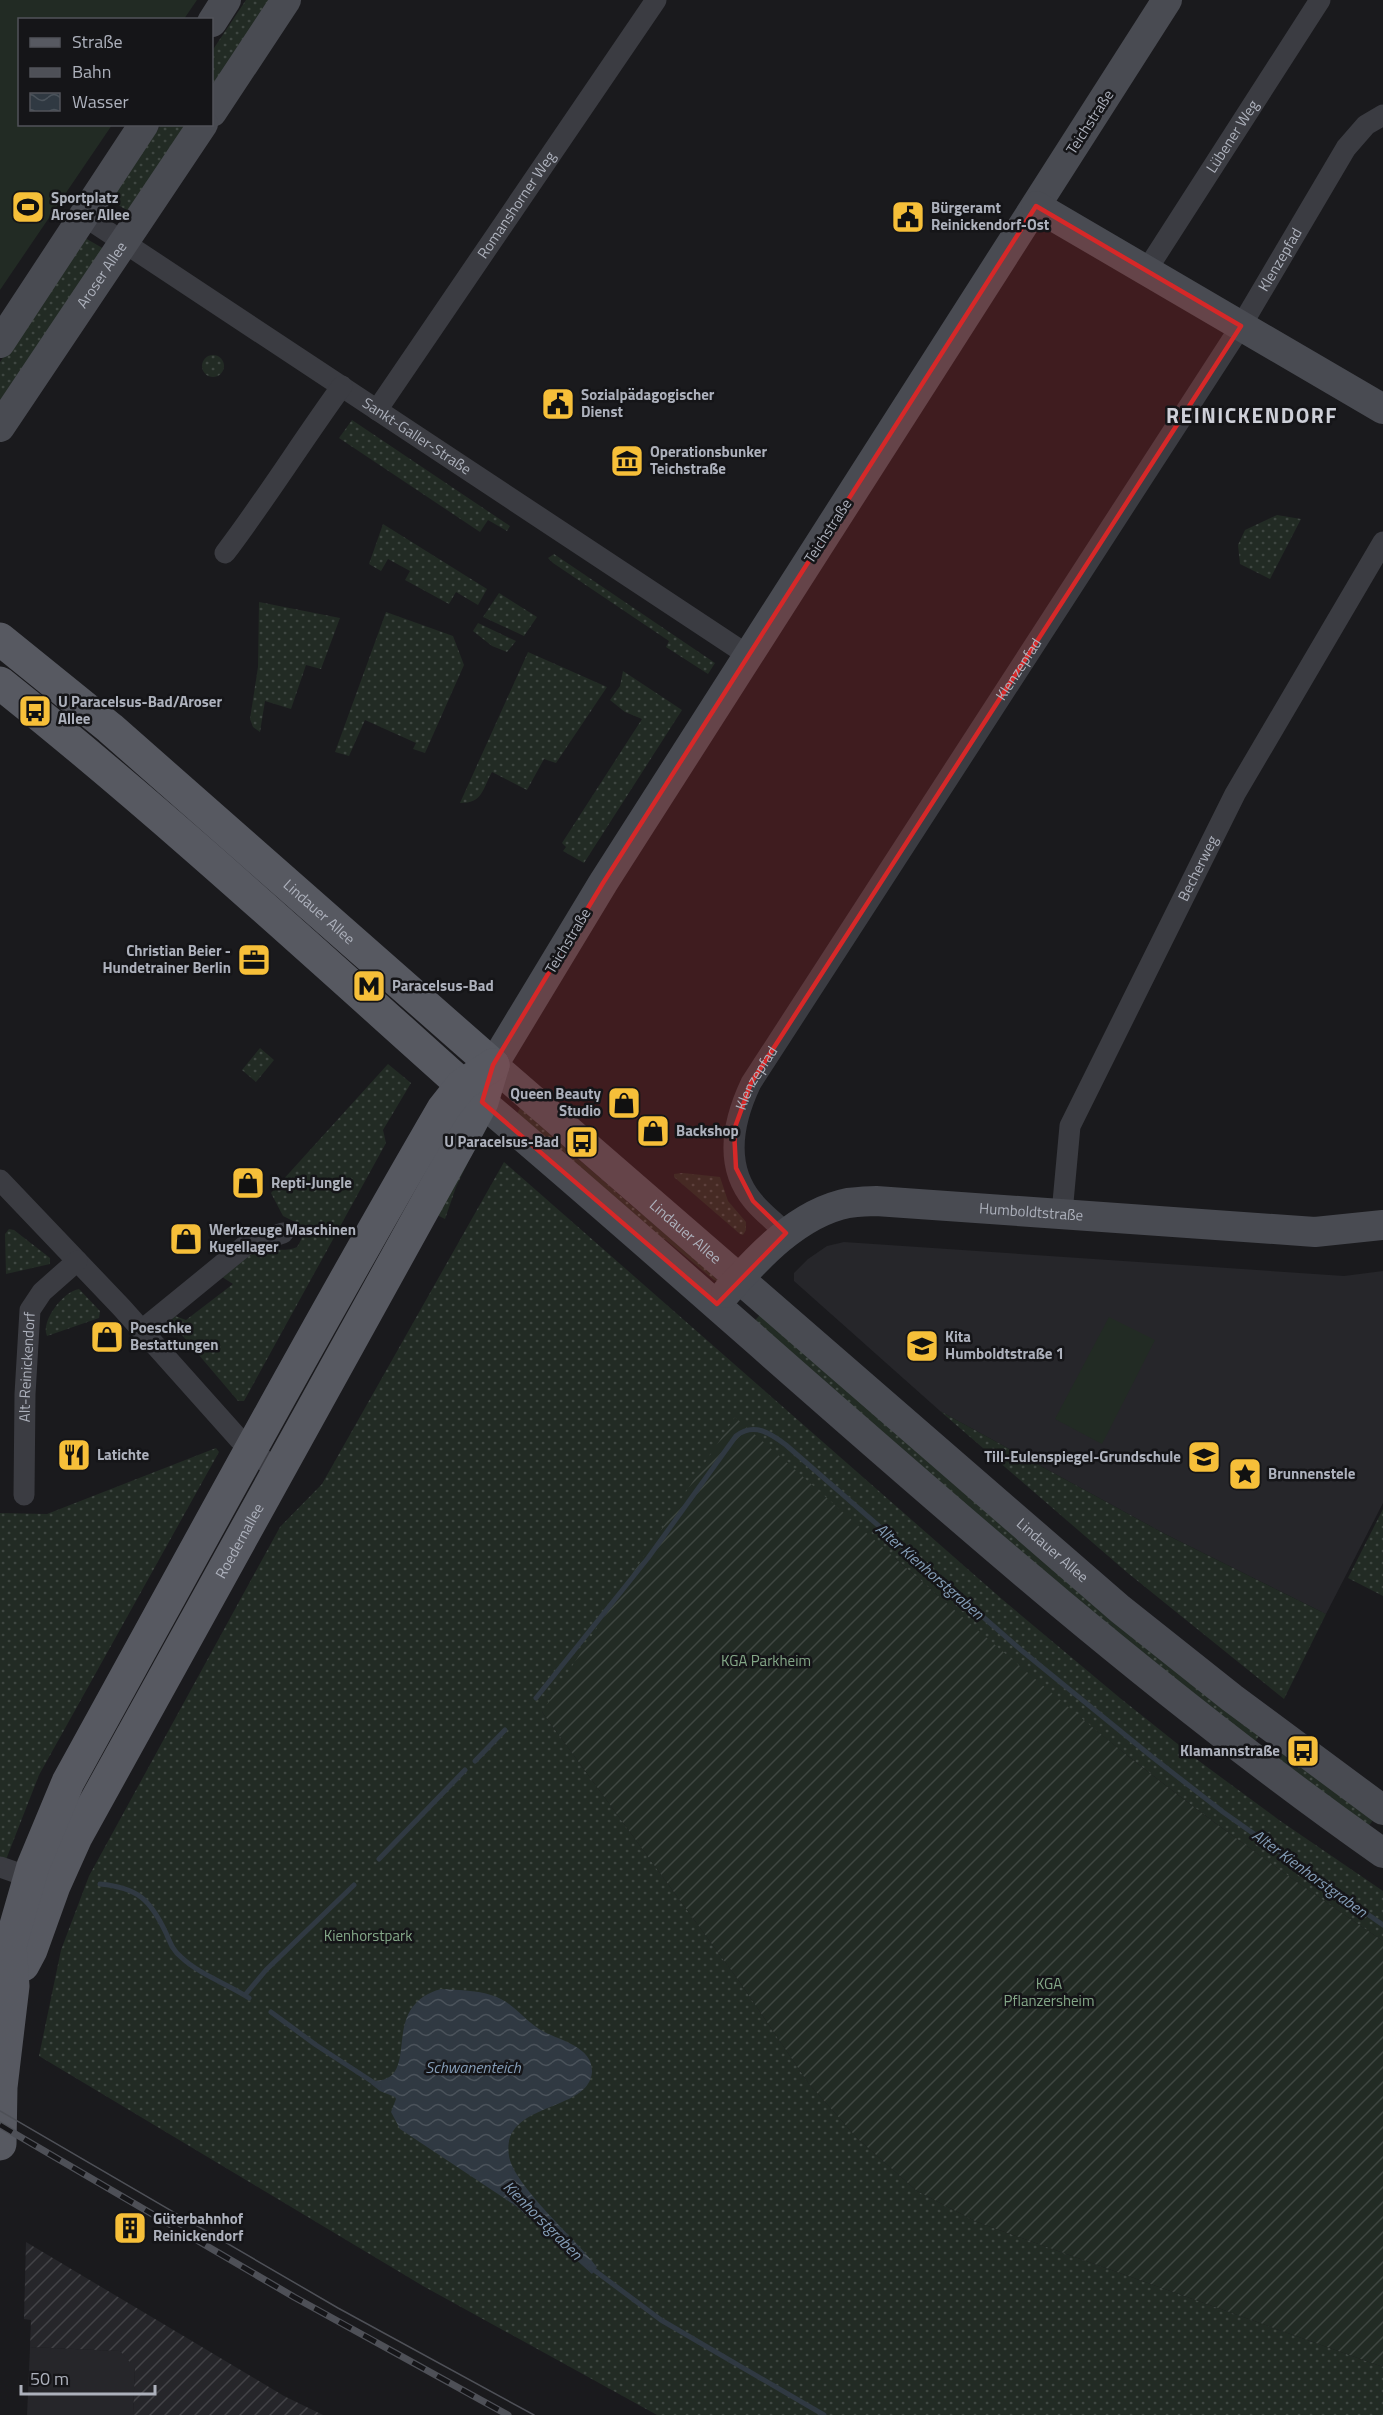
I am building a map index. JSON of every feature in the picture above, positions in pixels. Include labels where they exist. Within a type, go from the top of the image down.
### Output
[{"type":"main road","points":[[213,20],[226,0]]},
{"type":"main road","points":[[213,110],[286,0]]},
{"type":"main road","name":"Teichstraße","points":[[493,1065],[598,892],[1167,0]]},
{"type":"main road","points":[[0,343],[143,126]]},
{"type":"main road","name":"Aroser Allee","points":[[0,427],[202,126]]},
{"type":"main road","points":[[1036,206],[1383,409]]},
{"type":"main road","name":"Lindauer Allee","points":[[0,639],[110,728],[493,1065],[1136,1622],[1240,1705],[1383,1810]]},
{"type":"main road","points":[[0,683],[87,754],[365,997],[472,1094],[1082,1622],[1251,1758],[1383,1853]]},
{"type":"main road","points":[[472,1094],[493,1065]]},
{"type":"main road","name":"Roedernallee","points":[[0,2144],[1,2087],[13,1986],[10,1946],[15,1872],[50,1820],[68,1782],[270,1412],[440,1114],[472,1094]]},
{"type":"main road","name":"Roedernallee","points":[[13,1986],[31,1950],[49,1898],[76,1837],[278,1472],[472,1094]]},
{"type":"main road","name":"Humboldtstraße","points":[[717,1304],[786,1233],[824,1211],[847,1203],[876,1200],[1315,1232],[1383,1225]]},
{"type":"street","name":"Romanshorner Weg","points":[[377,410],[656,0]]},
{"type":"street","name":"Lübener Weg","points":[[1146,270],[1320,0]]},
{"type":"street","name":"Klenzepfad","points":[[786,1233],[753,1201],[742,1186],[736,1168],[734,1130],[743,1099],[751,1083],[1241,326],[1346,148],[1366,125],[1383,115]]},
{"type":"street","name":"Sankt-Galler-Straße","points":[[84,216],[749,656]]},
{"type":"street","points":[[225,553],[342,386]]},
{"type":"street","name":"Becherweg","points":[[1062,1213],[1070,1125],[1235,794],[1383,542]]},
{"type":"street","points":[[0,1180],[142,1330],[251,1450],[278,1472]]},
{"type":"street","points":[[0,1192],[28,1210]]},
{"type":"street","points":[[142,1330],[246,1245],[283,1233]]},
{"type":"street","name":"Alt-Reinickendorf","points":[[24,1495],[25,1394],[30,1310],[42,1293],[77,1261]]},
{"type":"highlighted area","points":[[1036,206],[1241,326],[751,1083],[734,1130],[736,1168],[753,1201],[786,1233],[717,1304],[482,1102],[493,1065],[603,883]]},
{"type":"shaded area","name":"Till-Eulenspiegel-Grundschule","points":[[844,1242],[1344,1276],[1383,1271],[1383,1503],[1326,1614],[1165,1534],[940,1411],[794,1281],[794,1273],[808,1259],[827,1246]]},
{"type":"shaded area","points":[[26,2242],[284,2396],[323,2415],[133,2415],[135,2368],[120,2351],[30,2347],[31,2320],[24,2319]]},
{"type":"shaded area","points":[[30,2347],[120,2351],[135,2367],[133,2415],[27,2415]]},
{"type":"green space","name":"Sportplatz Aroser Allee","points":[[0,0],[197,0],[185,18],[18,18],[18,126],[111,126],[0,290]]},
{"type":"green space","points":[[246,0],[269,0],[213,96],[213,50]]},
{"type":"green space","points":[[160,126],[192,126],[133,214],[110,200]]},
{"type":"green space","points":[[85,238],[106,250],[0,410],[0,362]]},
{"type":"green space","points":[[213,355],[221,358],[224,366],[221,374],[213,377],[205,374],[202,366],[205,358]]},
{"type":"green space","points":[[352,420],[510,526],[507,531],[488,520],[480,532],[339,438]]},
{"type":"green space","points":[[1277,515],[1301,519],[1270,579],[1240,564],[1238,545],[1245,530]]},
{"type":"green space","points":[[383,524],[487,589],[478,605],[456,592],[449,604],[405,580],[410,571],[388,559],[381,571],[369,564]]},
{"type":"green space","points":[[554,554],[715,663],[708,674],[666,647],[669,641],[553,563],[548,558]]},
{"type":"green space","points":[[499,593],[537,617],[524,636],[483,617]]},
{"type":"green space","points":[[259,602],[340,618],[321,669],[306,665],[291,709],[265,701],[260,732],[253,727],[250,719],[258,667]]},
{"type":"green space","points":[[386,612],[453,636],[464,665],[425,753],[413,749],[416,743],[365,720],[349,756],[335,752]]},
{"type":"green space","points":[[478,623],[516,641],[507,652],[492,646],[473,631]]},
{"type":"green space","points":[[528,652],[607,687],[556,763],[544,759],[527,790],[492,772],[478,798],[460,803]]},
{"type":"green space","points":[[623,671],[682,710],[584,863],[563,851],[566,847],[562,843],[642,719],[625,712],[610,700],[620,686]]},
{"type":"green space","points":[[260,1048],[274,1060],[256,1082],[242,1070]]},
{"type":"green space","points":[[388,1064],[411,1083],[383,1130],[386,1143],[244,1401],[238,1401],[170,1321],[175,1316],[186,1320],[233,1284],[219,1275],[246,1254],[262,1249],[285,1250],[297,1247],[302,1236],[301,1225],[283,1216],[271,1193]]},
{"type":"green space","points":[[520,1108],[638,1211],[721,1273],[718,1281],[666,1240],[644,1228],[515,1118]]},
{"type":"green space","points":[[473,1152],[456,1187],[445,1219],[435,1214]]},
{"type":"green space","name":"Kienhorstpark","points":[[504,1162],[1003,1600],[1120,1698],[1199,1761],[1279,1820],[1383,1891],[1383,1941],[1259,1855],[1139,1765],[1040,1684],[895,1558],[542,1712],[739,1981],[809,2084],[858,2139],[917,2191],[977,2222],[1383,2367],[1383,2415],[657,2415],[423,2286],[39,2056],[61,1950],[89,1876],[280,1527],[322,1484]]},
{"type":"green space","points":[[674,1174],[720,1177],[728,1201],[746,1222],[743,1235],[674,1177]]},
{"type":"green space","points":[[9,1229],[14,1230],[50,1258],[50,1264],[6,1274],[5,1234]]},
{"type":"green space","points":[[79,1289],[100,1311],[99,1318],[47,1336],[47,1323],[50,1315],[60,1301]]},
{"type":"green space","points":[[764,1310],[1262,1732],[1251,1747],[752,1324]]},
{"type":"green space","points":[[1109,1317],[1155,1340],[1102,1444],[1055,1419]]},
{"type":"green space","points":[[940,1411],[1165,1534],[1326,1614],[1284,1699],[1129,1574]]},
{"type":"green space","name":"KGA Pflanzersheim","points":[[735,1417],[937,1595],[1138,1764],[1218,1825],[1383,1941],[1383,2367],[977,2222],[917,2191],[858,2139],[809,2084],[739,1981],[542,1712]]},
{"type":"green space","points":[[216,1448],[219,1452],[39,1775],[0,1875],[0,1513],[47,1514]]},
{"type":"green space","points":[[1383,1509],[1383,1596],[1348,1578]]},
{"type":"green space","points":[[1271,1739],[1376,1816],[1365,1831],[1260,1754]]},
{"type":"water","name":"Schwanenteich","points":[[441,1989],[479,1992],[498,1998],[511,2005],[539,2029],[580,2049],[587,2055],[592,2072],[587,2085],[576,2095],[531,2116],[518,2125],[510,2138],[509,2156],[522,2182],[597,2267],[592,2274],[516,2206],[400,2129],[391,2112],[395,2097],[380,2091],[371,2084],[389,2077],[396,2069],[404,2026],[410,2011],[422,1998]]},
{"type":"waterway","name":"Alter Kienhorstgraben","points":[[536,1698],[648,1558],[736,1436],[749,1430],[762,1431],[786,1445],[1021,1650],[1151,1756],[1223,1812],[1383,1925]]},
{"type":"waterway","name":"Alter Kienhorstgraben","points":[[475,1761],[505,1730]]},
{"type":"waterway","name":"Alter Kienhorstgraben","points":[[379,1859],[465,1770]]},
{"type":"waterway","name":"Kienhorstgraben","points":[[100,1884],[124,1889],[141,1897],[160,1921],[178,1955],[197,1969],[249,1998]]},
{"type":"waterway","name":"Alter Kienhorstgraben","points":[[245,1995],[266,1970],[354,1885]]},
{"type":"waterway","name":"Kienhorstgraben","points":[[271,2012],[379,2086]]},
{"type":"waterway","name":"Kienhorstgraben","points":[[590,2267],[661,2320],[824,2415]]},
{"type":"tram line","points":[[0,2111],[338,2308],[534,2415]]},
{"type":"railway","points":[[0,2125],[294,2297],[508,2415]]},
{"type":"place","name":"Sportplatz Aroser Allee","points":[[28,207]]},
{"type":"place","name":"Bürgeramt Reinickendorf-Ost","points":[[908,217]]},
{"type":"place","name":"Sozialpädagogischer Dienst","points":[[558,404]]},
{"type":"place","name":"Operationsbunker Teichstraße","points":[[627,461]]},
{"type":"place","name":"U Paracelsus-Bad/Aroser Allee","points":[[35,711]]},
{"type":"place","name":"Christian Beier - Hundetrainer Berlin","points":[[254,960]]},
{"type":"place","name":"Paracelsus-Bad","points":[[369,986]]},
{"type":"place","name":"Queen Beauty Studio","points":[[624,1103]]},
{"type":"place","name":"Backshop","points":[[653,1131]]},
{"type":"place","name":"U Paracelsus-Bad","points":[[582,1142]]},
{"type":"place","name":"Repti-Jungle","points":[[248,1183]]},
{"type":"place","name":"Werkzeuge Maschinen Kugellager","points":[[186,1239]]},
{"type":"place","name":"Poeschke Bestattungen","points":[[107,1337]]},
{"type":"place","name":"Kita Humboldtstraße 1","points":[[922,1346]]},
{"type":"place","name":"Latichte","points":[[74,1455]]},
{"type":"place","name":"Till-Eulenspiegel-Grundschule","points":[[1204,1457]]},
{"type":"place","name":"Brunnenstele","points":[[1245,1474]]},
{"type":"place","name":"Klamannstraße","points":[[1303,1751]]},
{"type":"place","name":"Güterbahnhof Reinickendorf","points":[[130,2228]]},
{"type":"district","name":"REINICKENDORF","points":[[1252,416]]},
{"type":"park label","name":"KGA Parkheim","points":[[766,1661]]}]
